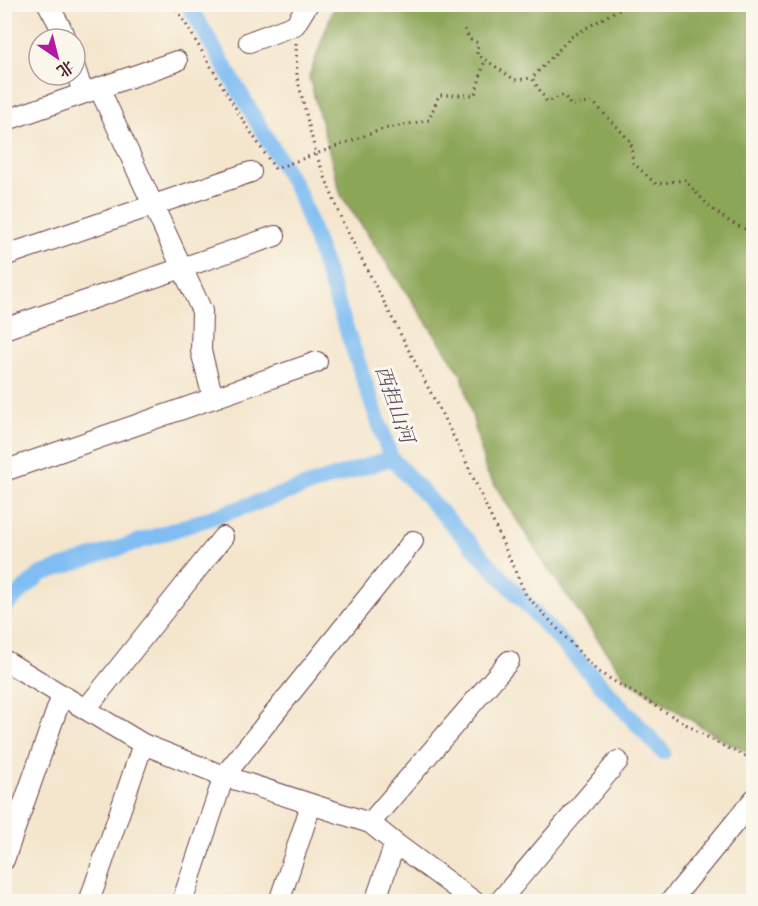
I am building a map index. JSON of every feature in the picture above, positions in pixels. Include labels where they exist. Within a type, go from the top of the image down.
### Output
[{"type":"lane","points":[[48,4],[61,27]]},
{"type":"lane","points":[[249,42],[295,26],[308,4]]},
{"type":"lane","points":[[4,121],[177,61]]},
{"type":"lane","points":[[87,85],[153,204],[202,310],[201,351],[213,398]]},
{"type":"lane","points":[[4,256],[251,172]]},
{"type":"lane","points":[[4,329],[275,236]]},
{"type":"lane","points":[[4,471],[317,362]]},
{"type":"lane","points":[[86,709],[223,537]]},
{"type":"lane","points":[[182,902],[224,776],[413,541]]},
{"type":"lane","points":[[4,660],[143,744],[224,776],[370,823],[472,901]]},
{"type":"lane","points":[[370,823],[509,661]]},
{"type":"lane","points":[[4,860],[62,695]]},
{"type":"lane","points":[[89,902],[143,744]]},
{"type":"lane","points":[[499,902],[618,761]]},
{"type":"lane","points":[[670,902],[753,799]]},
{"type":"lane","points":[[279,902],[311,805]]},
{"type":"lane","points":[[375,902],[395,843]]},
{"type":"path","points":[[174,4],[239,114],[275,169],[383,129],[429,120],[439,95],[475,95],[485,60]]},
{"type":"path","points":[[465,29],[469,39],[478,43],[477,54],[485,60],[515,80],[532,78],[571,37],[630,4]]},
{"type":"path","points":[[295,26],[297,77],[316,154],[344,223],[463,455],[526,595],[597,671],[719,744],[753,760]]},
{"type":"path","points":[[532,78],[547,102],[564,95],[571,106],[593,102],[631,142],[633,163],[657,184],[685,180],[710,208],[739,228],[753,232]]},
{"type":"green space","points":[[338,5],[753,5],[753,754],[723,740],[626,679],[545,564],[486,471],[462,375],[341,195],[309,77],[332,12]]},
{"type":"waterway","name":"西担山河","points":[[188,4],[300,195],[391,458],[663,752]]},
{"type":"waterway","points":[[4,607],[41,574],[391,458]]}]
